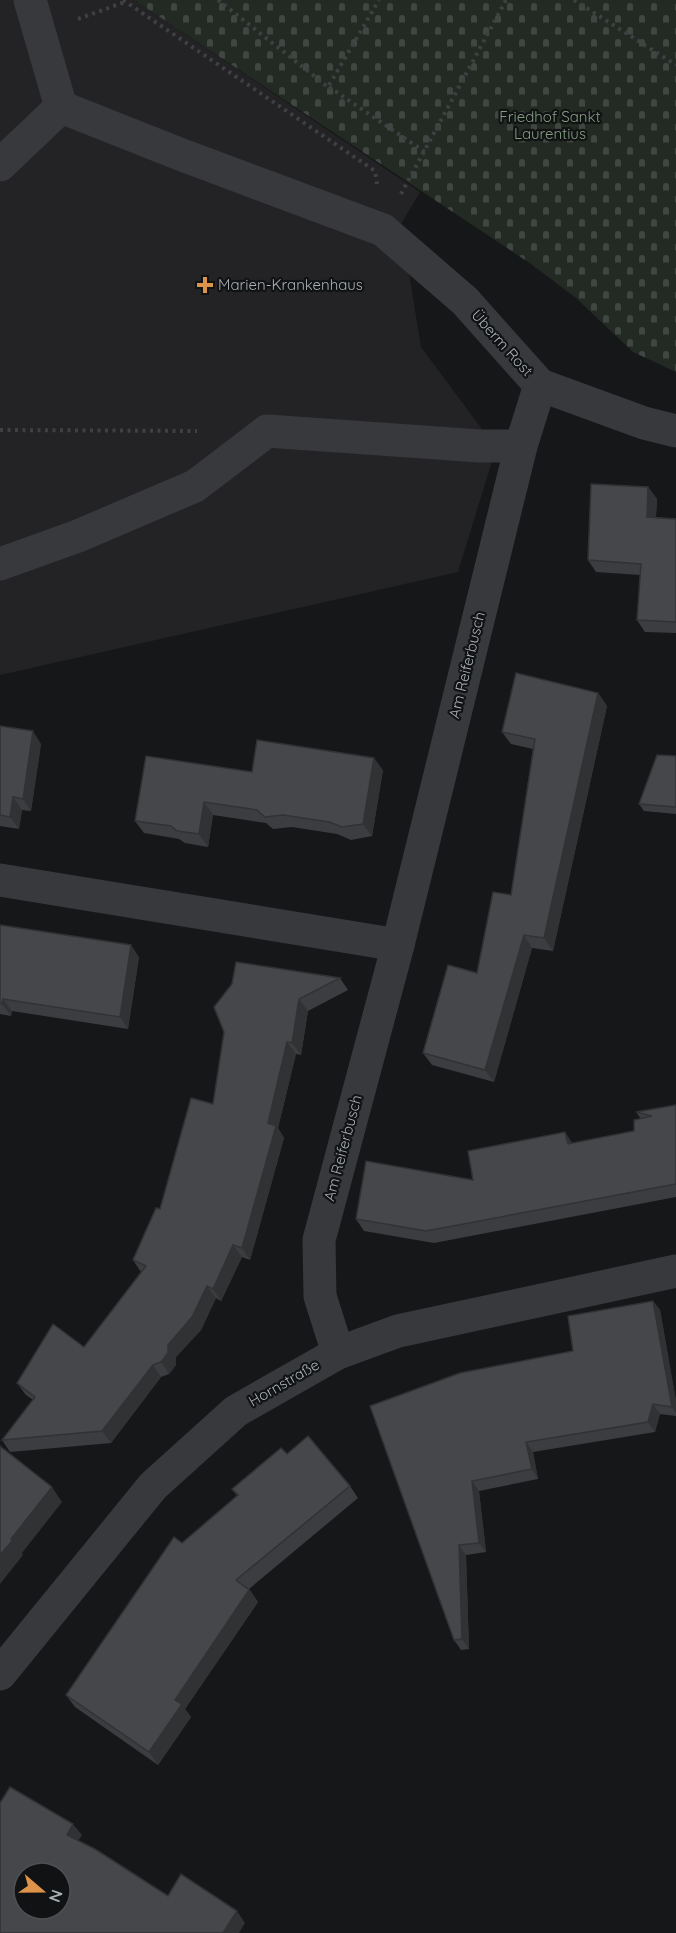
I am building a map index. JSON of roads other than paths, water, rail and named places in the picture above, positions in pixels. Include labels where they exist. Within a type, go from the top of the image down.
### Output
[{"type":"street","points":[[0,165],[61,107],[30,0]]},
{"type":"street","name":"Überm Rost","points":[[61,107],[383,230],[465,301],[540,385],[644,423],[676,431]]},
{"type":"street","name":"Am Reiferbusch","points":[[338,1353],[320,1296],[319,1240],[398,945],[521,446],[540,385]]},
{"type":"street","points":[[0,564],[78,536],[195,486],[267,431],[480,446],[521,446]]},
{"type":"street","points":[[0,880],[398,945]]},
{"type":"street","name":"Hornstraße","points":[[0,1674],[153,1486],[236,1411],[338,1353],[398,1331],[676,1271]]},
{"type":"place","name":"Marien-Krankenhaus","points":[[205,285]]},
{"type":"park label","name":"Friedhof Sankt Laurentius","points":[[550,126]]}]
